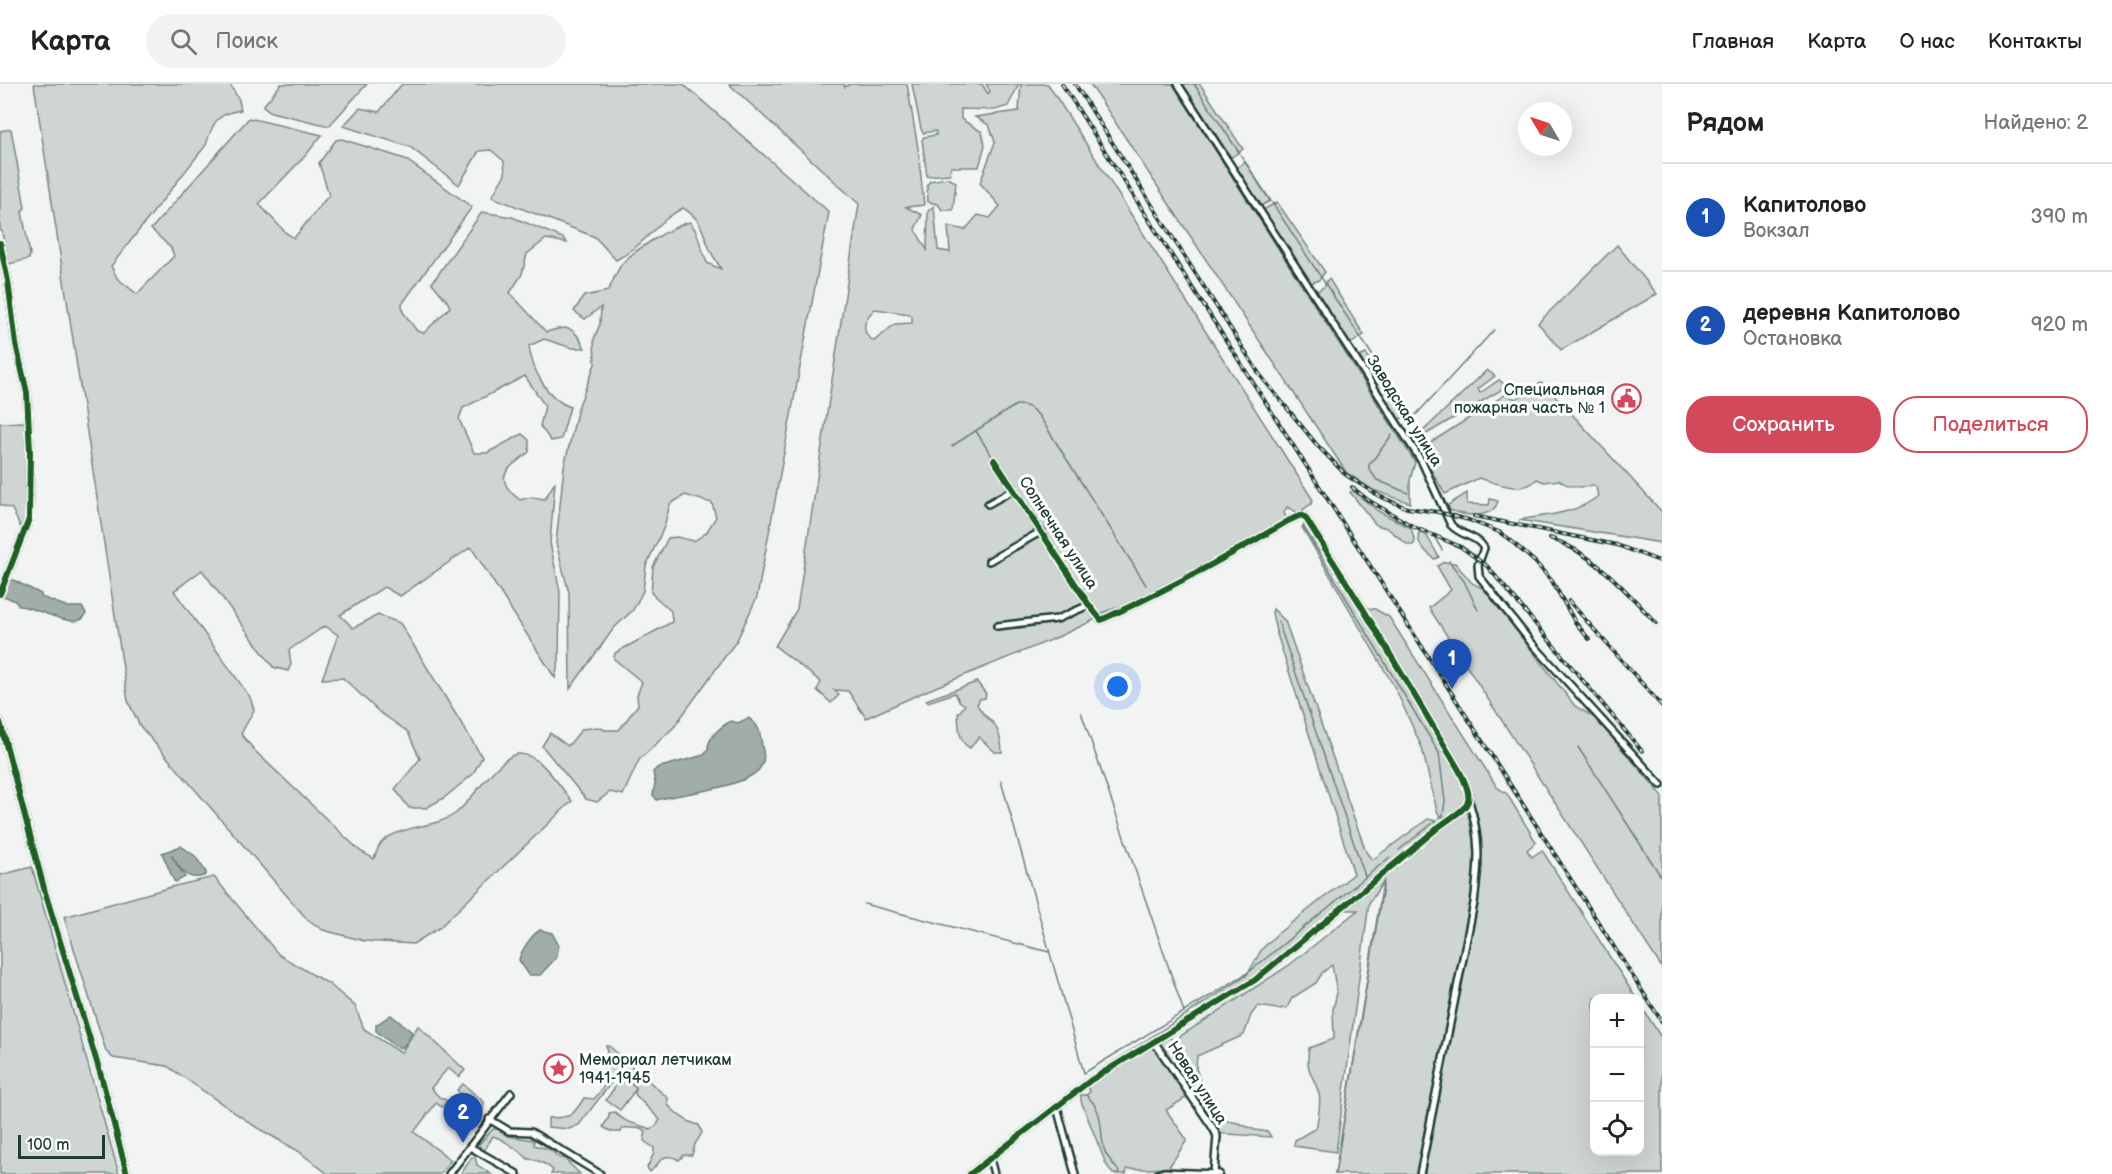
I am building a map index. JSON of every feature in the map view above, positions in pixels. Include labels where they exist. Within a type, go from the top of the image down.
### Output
[{"type":"street","name":"Заводская улица","points":[[1178,84],[1422,462],[1452,525],[1458,532],[1481,543],[1484,548],[1478,565],[1479,576],[1530,641],[1661,785]]},
{"type":"street","points":[[0,243],[9,287],[16,344],[27,393],[30,420],[30,474],[29,519],[0,594]]},
{"type":"street","name":"Солнечная улица","points":[[994,460],[1101,620],[1151,598],[1201,572],[1288,521],[1304,516],[1362,607],[1459,770],[1469,791],[1469,801]]},
{"type":"street","points":[[988,504],[1013,490]]},
{"type":"street","points":[[989,561],[1042,531]]},
{"type":"street","points":[[997,626],[1057,619],[1089,605]]},
{"type":"street","points":[[0,722],[45,892],[102,1079],[127,1174]]},
{"type":"street","points":[[970,1174],[1091,1080],[1255,980],[1462,810],[1469,801]]},
{"type":"street","points":[[1420,1174],[1474,903],[1478,872],[1477,826],[1469,801]]},
{"type":"street","name":"Новая улица","points":[[1155,1043],[1213,1128],[1216,1137],[1217,1174]]},
{"type":"street","points":[[449,1174],[511,1093]]},
{"type":"street","points":[[1057,1107],[1075,1174]]},
{"type":"street","points":[[489,1119],[509,1131],[531,1132],[600,1174]]},
{"type":"street","points":[[470,1147],[517,1174]]},
{"type":"street","points":[[990,1159],[994,1174]]},
{"type":"street","points":[[1158,1174],[1217,1174]]},
{"type":"shaded area","points":[[34,84],[230,84],[239,100],[241,110],[226,114],[217,120],[206,145],[111,266],[117,278],[137,294],[174,256],[171,248],[151,229],[249,118],[322,135],[259,204],[286,233],[294,238],[329,195],[319,163],[336,140],[342,139],[405,159],[472,207],[402,304],[403,312],[417,331],[424,333],[450,307],[432,283],[482,212],[512,217],[563,238],[567,243],[546,239],[527,254],[522,274],[510,293],[546,332],[561,328],[570,329],[574,331],[585,348],[572,348],[544,339],[529,346],[533,364],[547,390],[561,403],[570,407],[561,439],[551,441],[540,426],[545,406],[525,376],[463,408],[459,419],[474,453],[487,453],[522,434],[529,440],[529,452],[509,469],[504,480],[506,486],[520,500],[531,497],[545,499],[555,482],[550,543],[560,592],[559,660],[555,678],[471,547],[400,596],[384,587],[340,615],[353,628],[378,615],[400,623],[482,757],[473,774],[444,798],[426,808],[409,808],[395,789],[420,759],[408,732],[378,711],[343,678],[322,679],[338,635],[325,626],[289,650],[291,664],[288,671],[273,667],[202,570],[174,591],[250,697],[254,710],[241,734],[255,751],[360,851],[374,859],[381,844],[390,836],[446,819],[455,814],[494,770],[511,756],[526,755],[542,764],[572,801],[439,928],[413,944],[365,941],[323,930],[307,919],[140,726],[128,701]]},
{"type":"shaded area","points":[[281,84],[367,84],[329,126],[271,112],[263,106]]},
{"type":"shaded area","points":[[402,84],[683,84],[829,212],[757,597],[737,640],[674,727],[639,760],[623,795],[610,792],[597,802],[586,799],[542,746],[550,733],[568,746],[582,729],[599,727],[605,730],[619,730],[638,705],[637,695],[642,682],[614,659],[615,653],[672,622],[671,611],[651,593],[653,567],[668,538],[677,537],[694,541],[706,533],[716,517],[712,503],[685,495],[670,504],[664,527],[646,566],[643,591],[633,610],[614,628],[570,689],[569,593],[556,543],[564,467],[578,408],[595,364],[594,339],[600,324],[601,307],[585,319],[574,311],[584,296],[608,291],[626,259],[643,246],[690,222],[696,231],[707,263],[721,269],[695,217],[683,208],[665,220],[626,255],[616,260],[595,237],[492,197],[505,174],[504,161],[491,150],[479,151],[459,185],[410,147],[343,126],[360,108],[379,112]]},
{"type":"shaded area","points":[[729,84],[844,84],[845,87],[850,84],[907,84],[918,148],[924,205],[906,207],[922,215],[915,229],[927,250],[928,211],[934,206],[938,250],[950,252],[948,226],[965,230],[978,215],[990,218],[1000,206],[980,183],[995,142],[989,125],[975,117],[1019,111],[1021,84],[1048,84],[1313,500],[1311,504],[1298,513],[1287,507],[1284,513],[1286,518],[1245,543],[1133,602],[1104,612],[1092,621],[1058,637],[866,718],[848,691],[834,690],[839,695],[831,703],[817,690],[821,682],[775,646],[797,609],[859,204]],"holes":[[[875,309],[912,316],[912,323],[895,324],[874,341],[865,330],[866,321]]]},
{"type":"shaded area","points":[[912,84],[982,84],[988,94],[990,91],[986,84],[1019,84],[1008,106],[995,110],[961,109],[961,119],[982,132],[985,145],[979,167],[951,167],[950,174],[927,176],[922,140],[924,137],[936,135],[936,131],[923,133]]},
{"type":"shaded area","points":[[1090,84],[1173,84],[1415,462],[1410,480],[1410,503],[1373,490],[1346,472]]},
{"type":"shaded area","points":[[1182,84],[1200,84],[1243,149],[1232,157],[1230,156]]},
{"type":"shaded area","points":[[11,129],[25,207],[22,212],[30,254],[29,259],[9,264],[6,260],[0,230],[0,131]]},
{"type":"shaded area","points":[[1245,162],[1270,201],[1259,207],[1236,168]]},
{"type":"shaded area","points":[[947,178],[956,182],[953,210],[942,210],[938,204],[928,202],[927,185],[930,181]]},
{"type":"shaded area","points":[[1277,202],[1325,272],[1319,280],[1311,283],[1307,279],[1263,213],[1263,210]]},
{"type":"shaded area","points":[[1617,245],[1657,294],[1561,350],[1538,323]]},
{"type":"shaded area","points":[[1329,279],[1364,335],[1352,343],[1347,341],[1315,292],[1324,287]]},
{"type":"shaded area","points":[[1366,354],[1408,413],[1407,416],[1400,419],[1395,415],[1359,360],[1359,357]]},
{"type":"shaded area","points":[[1487,370],[1495,376],[1478,389],[1480,393],[1499,380],[1504,384],[1501,390],[1423,436],[1422,432]]},
{"type":"shaded area","points":[[1540,383],[1545,385],[1662,512],[1662,543],[1519,520],[1581,507],[1598,496],[1596,487],[1593,485],[1575,487],[1559,480],[1544,482],[1537,479],[1531,484],[1517,487],[1479,478],[1445,494],[1426,461],[1427,445],[1506,394],[1516,399]]},
{"type":"shaded area","points":[[24,422],[27,450],[27,511],[23,525],[20,526],[12,509],[0,505],[0,423]]},
{"type":"shaded area","points":[[1353,491],[1378,511],[1411,528],[1415,542],[1413,545],[1408,545],[1387,528],[1376,525],[1350,492]]},
{"type":"shaded area","points":[[1467,493],[1467,504],[1489,505],[1490,499],[1498,501],[1495,507],[1484,514],[1470,515],[1450,510],[1448,505]]},
{"type":"shaded area","points":[[1307,526],[1366,608],[1375,609],[1389,617],[1497,787],[1507,794],[1536,842],[1527,850],[1532,857],[1542,850],[1633,994],[1590,994],[1590,1156],[1644,1156],[1644,1010],[1662,1039],[1662,1174],[1335,1174],[1383,882],[1369,903],[1336,1152],[1294,1146],[1295,1140],[1316,1128],[1317,1125],[1320,1097],[1309,1068],[1308,1056],[1309,1048],[1334,1039],[1333,1009],[1337,993],[1332,965],[1322,973],[1316,983],[1292,998],[1287,1008],[1258,1006],[1251,1015],[1244,1035],[1197,1056],[1196,1068],[1209,1109],[1223,1120],[1268,1132],[1271,1137],[1214,1133],[1187,1097],[1166,1110],[1187,1140],[1169,1167],[1127,1169],[1126,1174],[1113,1174],[1106,1164],[1081,1101],[1081,1095],[1090,1092],[1087,1083],[1091,1080],[1094,1082],[1168,1035],[1173,1041],[1288,966],[1358,910],[1335,910],[1253,978],[1101,1072],[1097,1072],[1247,975],[1262,949],[1276,935],[1354,874],[1276,631],[1273,609],[1285,621],[1366,852],[1372,860],[1428,819],[1436,821],[1440,830],[1458,816],[1440,817],[1422,748],[1396,690],[1302,527]]},
{"type":"shaded area","points":[[1419,532],[1427,536],[1439,557],[1434,559],[1422,547]]},
{"type":"shaded area","points":[[1444,562],[1455,563],[1472,583],[1484,589],[1575,706],[1595,718],[1662,795],[1662,968],[1429,608],[1451,590],[1437,566]]},
{"type":"shaded area","points":[[13,580],[41,594],[41,597],[68,607],[82,607],[86,613],[82,619],[76,621],[19,606],[15,601],[4,596],[8,581]]},
{"type":"shaded area","points":[[977,682],[986,694],[985,698],[980,699],[977,704],[997,729],[1002,752],[995,752],[979,737],[970,748],[963,742],[958,714],[965,705],[959,701],[955,693],[928,702],[926,700]]},
{"type":"shaded area","points":[[748,718],[759,730],[764,755],[762,765],[753,775],[713,789],[657,800],[653,795],[655,783],[653,772],[657,768],[704,755],[712,737],[719,730],[731,721],[738,723]]},
{"type":"shaded area","points":[[181,846],[195,856],[206,875],[189,876],[181,870],[171,855],[185,877],[174,881],[162,853]]},
{"type":"shaded area","points":[[32,867],[119,1174],[0,1174],[0,875]]},
{"type":"shaded area","points":[[214,877],[279,955],[329,984],[355,1006],[364,1029],[401,1053],[418,1026],[465,1070],[459,1077],[448,1068],[431,1088],[439,1097],[448,1101],[442,1107],[436,1103],[414,1132],[451,1160],[440,1174],[328,1174],[298,1151],[256,1127],[167,1066],[113,1058],[106,1051],[64,917]]},
{"type":"shaded area","points":[[540,930],[552,933],[559,946],[556,958],[540,975],[529,975],[519,960],[527,943]]},
{"type":"shaded area","points":[[391,1015],[412,1032],[402,1048],[395,1046],[376,1031],[376,1025]]},
{"type":"shaded area","points":[[606,1046],[609,1046],[668,1098],[668,1105],[679,1115],[699,1125],[702,1133],[695,1144],[692,1155],[684,1155],[679,1160],[674,1157],[665,1157],[650,1172],[647,1168],[654,1148],[644,1141],[646,1131],[641,1128],[623,1128],[621,1132],[612,1132],[603,1127],[609,1113],[615,1112],[627,1121],[650,1129],[660,1120],[635,1094],[636,1089],[620,1110],[606,1100],[621,1078],[637,1088],[621,1073],[617,1075],[579,1125],[569,1129],[548,1127],[548,1118],[569,1116],[584,1098],[594,1099],[602,1089],[606,1082],[602,1062],[608,1050]]},
{"type":"shaded area","points":[[463,1084],[484,1102],[482,1115],[457,1090]]},
{"type":"shaded area","points":[[493,1129],[498,1129],[507,1136],[534,1140],[534,1145],[551,1150],[558,1157],[565,1159],[580,1174],[551,1174],[553,1170],[547,1165],[528,1159],[501,1139],[493,1136],[481,1152],[479,1144]]},
{"type":"shaded area","points":[[472,1157],[475,1157],[477,1165],[491,1174],[461,1174]]},
{"type":"waterway","points":[[1194,84],[1407,408],[1413,418],[1407,420]]},
{"type":"waterway","points":[[1414,417],[1494,330]]},
{"type":"waterway","points":[[952,446],[1016,405],[1024,405],[1032,409],[1040,417],[1146,585]]},
{"type":"waterway","points":[[976,431],[991,455]]},
{"type":"waterway","points":[[1392,435],[1369,465],[1369,469],[1377,480],[1408,493]]},
{"type":"waterway","points":[[1303,526],[1439,753],[1445,801],[1443,815],[1399,850]]},
{"type":"waterway","points":[[1435,538],[1442,550]]},
{"type":"waterway","points":[[1449,561],[1464,581],[1478,610]]},
{"type":"waterway","points":[[1278,621],[1365,876]]},
{"type":"waterway","points":[[1081,712],[1184,1012]]},
{"type":"waterway","points":[[1578,747],[1662,878]]},
{"type":"waterway","points":[[1001,781],[1084,1073],[1249,972],[1390,857]]},
{"type":"waterway","points":[[1335,1174],[1384,881]]},
{"type":"waterway","points":[[864,904],[1049,952]]},
{"type":"waterway","points":[[1086,1095],[1099,1114],[1105,1152],[1120,1174]]},
{"type":"railway","points":[[1062,84],[1662,1022]]},
{"type":"railway","points":[[1075,84],[1260,375],[1317,445],[1346,475],[1379,496],[1407,508],[1438,512],[1469,520],[1499,532],[1509,539],[1552,581],[1575,622],[1589,639]]},
{"type":"railway","points":[[1352,487],[1368,500],[1414,527],[1461,547],[1487,566],[1642,751]]},
{"type":"railway","points":[[1474,516],[1617,545],[1662,562]]},
{"type":"railway","points":[[1550,538],[1581,553],[1595,563],[1620,585],[1656,623]]},
{"type":"railway","points":[[1569,601],[1662,706]]},
{"type":"cycle path","points":[[0,243],[8,281],[16,344],[27,393],[30,451],[29,519],[0,594]]},
{"type":"cycle path","points":[[970,1174],[1091,1080],[1255,980],[1464,808],[1469,798],[1459,770],[1362,607],[1305,517],[1301,515],[1288,521],[1196,573],[1101,620],[994,460]]},
{"type":"cycle path","points":[[0,722],[45,892],[102,1079],[127,1174]]},
{"type":"place","name":"Специальная пожарная часть № 1","points":[[1626,399]]},
{"type":"place","name":"Капитолово","points":[[1452,689]]},
{"type":"place","name":"Мемориал летчикам 1941-1945","points":[[558,1069]]},
{"type":"place","name":"деревня Капитолово","points":[[463,1143]]}]
